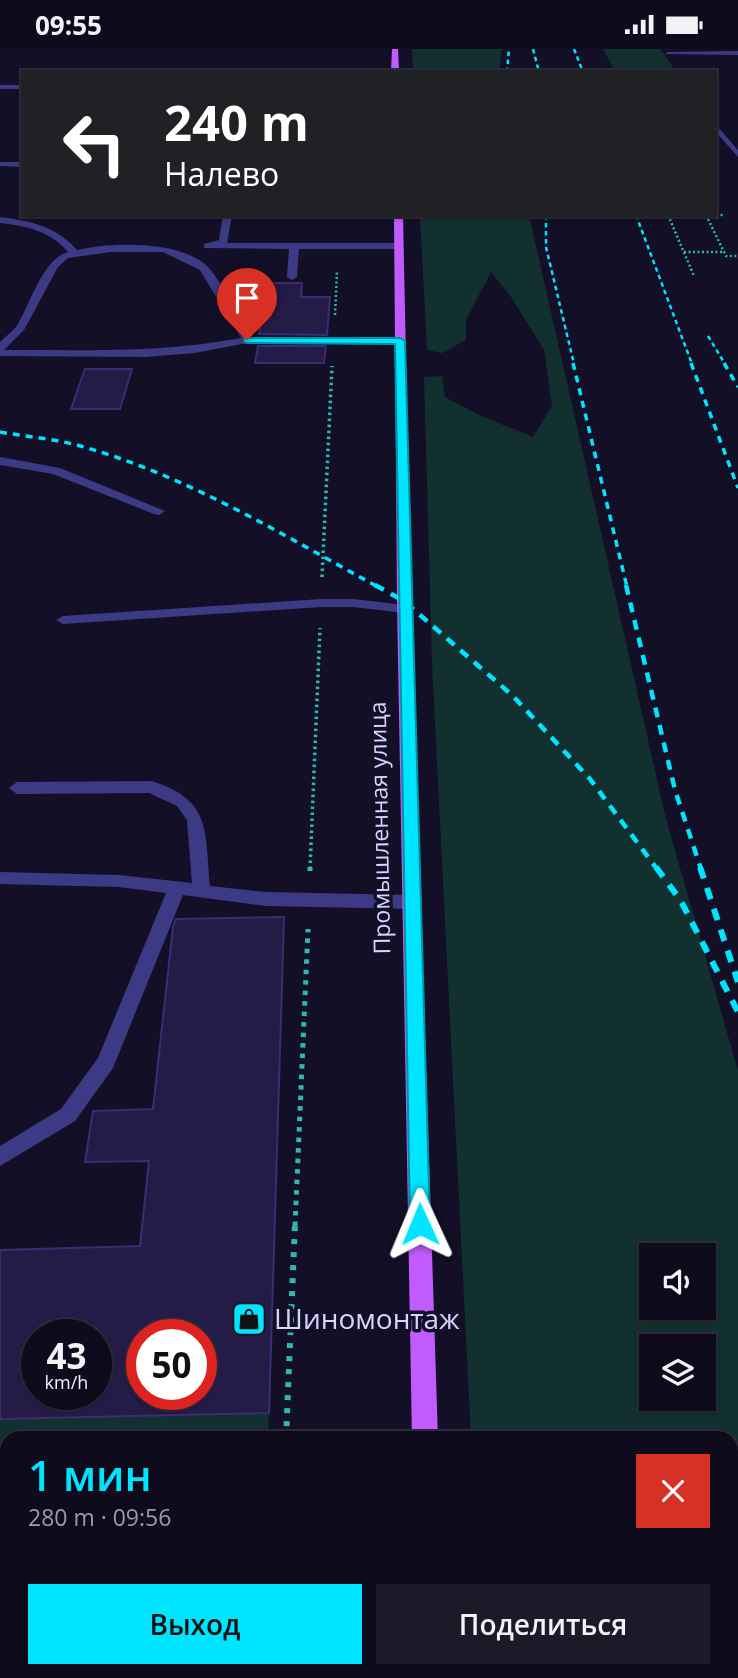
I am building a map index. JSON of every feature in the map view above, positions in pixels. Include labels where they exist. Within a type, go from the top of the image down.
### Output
[{"type":"main road","points":[[395,49],[395,70]]},
{"type":"main road","name":"Промышленная улица","points":[[398,217],[404,609],[425,1431]]},
{"type":"lane","points":[[666,51],[738,53]]},
{"type":"lane","points":[[666,51],[673,63]]},
{"type":"lane","points":[[0,87],[21,87]]},
{"type":"lane","points":[[717,128],[738,155]]},
{"type":"lane","points":[[0,164],[21,165]]},
{"type":"lane","points":[[178,254],[223,242],[228,217]]},
{"type":"lane","points":[[0,220],[26,222],[49,229],[64,239],[74,253]]},
{"type":"lane","points":[[207,246],[398,246]]},
{"type":"lane","points":[[292,277],[295,246]]},
{"type":"lane","points":[[0,351],[19,330],[54,265],[65,256],[145,248],[164,249],[204,268],[247,340]]},
{"type":"lane","points":[[0,331],[19,330]]},
{"type":"lane","points":[[0,351],[146,354],[195,350],[247,340],[400,341]]},
{"type":"lane","points":[[0,461],[56,471],[159,511]]},
{"type":"lane","points":[[63,620],[321,603],[353,603],[404,609]]},
{"type":"lane","points":[[17,788],[151,787],[183,802],[195,820],[202,891]]},
{"type":"lane","points":[[0,878],[119,881],[266,899],[412,902]]},
{"type":"lane","points":[[0,1157],[68,1115],[106,1062],[177,888]]},
{"type":"path","points":[[717,215],[724,215]]},
{"type":"path","points":[[669,217],[694,276]]},
{"type":"path","points":[[707,217],[726,256],[738,256]]},
{"type":"path","points":[[286,1431],[321,603],[339,246]]},
{"type":"path","points":[[684,253],[724,252]]},
{"type":"green space","points":[[412,49],[502,49],[499,70],[413,70]]},
{"type":"green space","points":[[603,49],[661,49],[675,70],[614,70]]},
{"type":"green space","points":[[420,217],[529,217],[666,819],[738,1071],[738,1431],[471,1431],[432,663],[424,377],[442,376],[445,397],[479,415],[533,437],[552,406],[544,350],[511,297],[491,272],[466,320],[466,340],[442,353],[427,350]]},
{"type":"green space","points":[[269,1413],[268,1431],[0,1431],[0,1419]]},
{"type":"building","points":[[268,283],[302,283],[301,297],[330,297],[327,335],[259,334]]},
{"type":"building","points":[[258,346],[326,346],[324,363],[255,363]]},
{"type":"building","points":[[85,369],[132,369],[120,409],[71,409]]},
{"type":"building","points":[[284,917],[269,1413],[0,1419],[0,1250],[140,1246],[149,1161],[85,1162],[93,1111],[153,1109],[176,919]]},
{"type":"railway","points":[[507,70],[509,49]]},
{"type":"railway","points":[[533,49],[538,70]]},
{"type":"railway","points":[[574,49],[582,70]]},
{"type":"railway","points":[[546,217],[546,247],[574,364]]},
{"type":"railway","points":[[637,217],[692,364]]},
{"type":"railway","points":[[708,336],[725,364]]},
{"type":"railway","points":[[573,363],[627,587]]},
{"type":"railway","points":[[691,363],[738,488]]},
{"type":"railway","points":[[724,363],[738,387]]},
{"type":"railway","points":[[0,432],[74,444],[161,474],[235,509],[378,587]]},
{"type":"railway","points":[[375,585],[404,601],[513,696],[590,779],[657,869]]},
{"type":"railway","points":[[626,585],[675,790],[701,869]]},
{"type":"railway","points":[[656,867],[681,901],[738,1012]]},
{"type":"railway","points":[[700,867],[738,982]]},
{"type":"place","name":"Шиномонтаж","points":[[249,1319]]},
{"type":"route","points":[[247,340],[400,341],[420,1224]]}]
